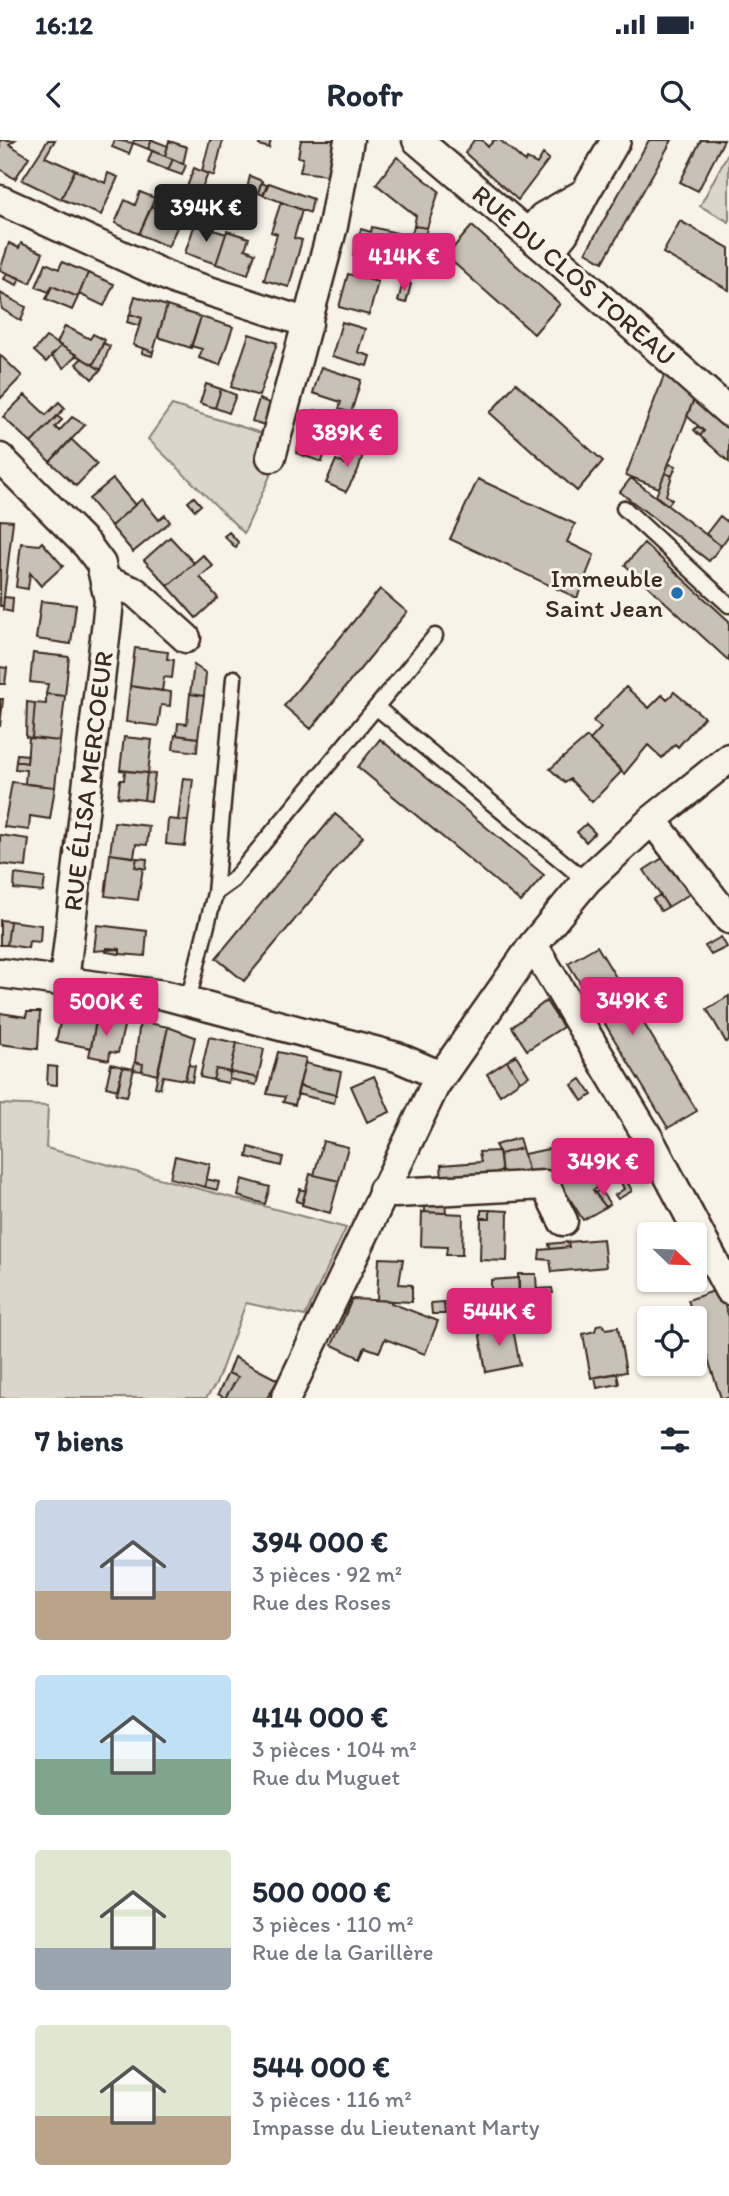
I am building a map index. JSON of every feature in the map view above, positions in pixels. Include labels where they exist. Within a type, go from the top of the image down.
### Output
[{"type":"street","points":[[271,457],[333,226],[349,140]]},
{"type":"street","name":"RUE DU CLOS TOREAU","points":[[417,140],[550,252],[729,412]]},
{"type":"street","points":[[550,252],[564,233],[616,140]]},
{"type":"street","points":[[528,234],[543,217],[585,193]]},
{"type":"street","points":[[0,200],[177,281],[308,323]]},
{"type":"street","name":"RUE ÉLISA MERCOEUR","points":[[0,458],[87,545],[107,581],[107,621],[64,981]]},
{"type":"street","points":[[107,581],[135,592],[186,638]]},
{"type":"street","points":[[297,1393],[383,1190],[422,1107],[441,1076],[533,944],[586,881],[652,820],[729,758]]},
{"type":"street","points":[[652,820],[729,919]]},
{"type":"street","points":[[533,944],[649,1139],[729,1290]]},
{"type":"street","points":[[0,973],[188,1001],[397,1057],[441,1076]]},
{"type":"street","points":[[383,1190],[396,1193],[545,1185],[563,1221]]},
{"type":"lane","points":[[624,508],[729,605]]},
{"type":"lane","points":[[215,893],[233,880],[435,636]]},
{"type":"lane","points":[[188,1001],[215,893],[234,678]]},
{"type":"lane","points":[[376,707],[586,881]]},
{"type":"shaded area","points":[[729,151],[729,222],[700,206]]},
{"type":"shaded area","points":[[172,405],[261,433],[255,455],[271,474],[244,533],[148,439]]},
{"type":"shaded area","points":[[0,1104],[48,1106],[46,1148],[346,1228],[305,1316],[246,1303],[216,1384],[206,1398],[0,1398]]},
{"type":"building","points":[[0,140],[15,140],[9,144],[29,157],[15,179],[0,169]]},
{"type":"building","points":[[48,140],[55,140],[45,157],[75,170],[61,199],[22,180]]},
{"type":"building","points":[[115,140],[133,143],[129,154],[112,147]]},
{"type":"building","points":[[134,140],[152,140],[148,149],[133,143]]},
{"type":"building","points":[[152,140],[168,146],[165,156],[148,149]]},
{"type":"building","points":[[210,140],[223,140],[214,176],[202,171]]},
{"type":"building","points":[[260,140],[271,140],[269,148],[259,145]]},
{"type":"building","points":[[301,140],[334,140],[327,175],[300,172],[303,158],[298,157]]},
{"type":"building","points":[[474,140],[482,140],[488,147],[494,140],[500,140],[525,162],[527,159],[537,164],[543,154],[549,159],[518,200],[465,153]]},
{"type":"building","points":[[649,140],[672,140],[603,262],[586,252]]},
{"type":"building","points":[[701,140],[724,140],[698,191],[680,182]]},
{"type":"building","points":[[169,141],[187,147],[183,164],[165,156]]},
{"type":"building","points":[[152,151],[173,159],[168,170],[148,162]]},
{"type":"building","points":[[397,157],[439,191],[427,228],[414,226],[416,216],[376,184]]},
{"type":"building","points":[[173,159],[186,165],[182,175],[168,170]]},
{"type":"building","points":[[194,168],[208,174],[199,195],[186,190]]},
{"type":"building","points":[[75,170],[105,183],[108,173],[118,177],[101,215],[61,199]]},
{"type":"building","points":[[250,176],[262,181],[258,193],[247,189]]},
{"type":"building","points":[[261,183],[267,185],[263,195],[258,193]]},
{"type":"building","points":[[269,183],[313,199],[310,213],[263,195]]},
{"type":"building","points":[[140,192],[155,198],[139,234],[115,223],[125,200],[135,205]]},
{"type":"building","points":[[165,198],[179,204],[174,216],[160,209]]},
{"type":"building","points":[[281,202],[302,210],[294,238],[302,240],[289,287],[264,280],[277,234],[271,232]]},
{"type":"building","points":[[179,204],[186,208],[168,247],[139,234],[152,206],[174,216]]},
{"type":"building","points":[[680,221],[729,248],[729,290],[663,253]]},
{"type":"building","points":[[195,224],[226,234],[216,264],[185,253]]},
{"type":"building","points":[[414,226],[427,228],[420,254],[407,250]]},
{"type":"building","points":[[472,226],[560,304],[534,334],[446,256]]},
{"type":"building","points":[[372,227],[397,233],[388,265],[353,255],[361,229],[371,232]]},
{"type":"building","points":[[227,231],[249,238],[245,249],[255,253],[248,274],[216,264]]},
{"type":"building","points":[[9,243],[19,248],[21,243],[43,253],[30,283],[0,270]]},
{"type":"building","points":[[62,262],[88,273],[78,297],[52,286],[49,292],[36,287],[46,263],[59,269]]},
{"type":"building","points":[[7,273],[20,278],[17,285],[4,279]]},
{"type":"building","points":[[88,273],[114,284],[104,306],[79,294]]},
{"type":"building","points":[[348,274],[378,282],[369,315],[339,307]]},
{"type":"building","points":[[403,282],[411,284],[406,303],[398,301]]},
{"type":"building","points":[[52,286],[78,297],[72,310],[46,299]]},
{"type":"building","points":[[0,293],[26,307],[21,321],[2,309]]},
{"type":"building","points":[[135,296],[167,306],[153,352],[133,345],[142,318],[130,314]]},
{"type":"building","points":[[167,306],[201,317],[191,348],[158,337]]},
{"type":"building","points":[[130,314],[142,318],[140,326],[127,322]]},
{"type":"building","points":[[201,317],[233,327],[220,365],[199,358],[202,349],[191,346]]},
{"type":"building","points":[[342,322],[365,329],[358,352],[370,356],[367,366],[332,356]]},
{"type":"building","points":[[65,326],[90,339],[93,334],[105,340],[93,365],[57,343]]},
{"type":"building","points":[[249,334],[277,343],[259,396],[231,387]]},
{"type":"building","points":[[46,337],[61,346],[46,362],[34,351]]},
{"type":"building","points":[[103,343],[110,346],[101,370],[93,365]]},
{"type":"building","points":[[61,346],[77,355],[64,368],[51,356]]},
{"type":"building","points":[[143,348],[153,352],[152,356],[142,353]]},
{"type":"building","points":[[0,355],[22,376],[0,399]]},
{"type":"building","points":[[82,358],[101,370],[92,379],[76,364]]},
{"type":"building","points":[[321,367],[361,380],[351,413],[339,409],[341,402],[313,393]]},
{"type":"building","points":[[665,373],[694,399],[659,488],[626,475]]},
{"type":"building","points":[[516,383],[603,461],[577,491],[490,413]]},
{"type":"building","points":[[206,384],[221,389],[215,408],[200,403]]},
{"type":"building","points":[[221,389],[236,395],[229,413],[215,408]]},
{"type":"building","points":[[25,395],[46,415],[59,402],[65,408],[31,443],[3,417]]},
{"type":"building","points":[[259,399],[277,406],[271,427],[252,421]]},
{"type":"building","points":[[694,399],[729,430],[729,462],[700,436],[704,431],[687,416]]},
{"type":"building","points":[[315,410],[336,415],[322,462],[296,453],[307,415],[313,416]]},
{"type":"building","points":[[57,416],[62,420],[55,427],[59,431],[72,417],[85,425],[50,462],[31,443]]},
{"type":"building","points":[[357,421],[371,425],[368,435],[354,431]]},
{"type":"building","points":[[698,426],[704,431],[700,436],[694,430]]},
{"type":"building","points":[[71,439],[97,464],[76,486],[50,462]]},
{"type":"building","points":[[354,441],[366,445],[358,470],[346,492],[326,483],[336,460],[347,465]]},
{"type":"building","points":[[669,464],[676,466],[672,476],[665,473]]},
{"type":"building","points":[[665,473],[672,476],[666,495],[672,500],[668,505],[656,496]]},
{"type":"building","points":[[631,478],[721,546],[709,561],[620,492]]},
{"type":"building","points":[[113,479],[135,505],[111,526],[89,499]]},
{"type":"building","points":[[478,479],[575,524],[567,542],[594,555],[577,598],[450,539]]},
{"type":"building","points":[[194,497],[201,505],[195,510],[188,502]]},
{"type":"building","points":[[142,499],[159,520],[165,515],[170,522],[133,552],[111,526]]},
{"type":"building","points":[[720,516],[729,523],[729,535],[721,546],[706,534]]},
{"type":"building","points":[[0,520],[13,521],[3,606],[0,606]]},
{"type":"building","points":[[229,532],[238,542],[236,548],[224,536]]},
{"type":"building","points":[[170,537],[194,563],[168,586],[144,560]]},
{"type":"building","points":[[42,542],[63,566],[41,586],[30,573],[28,589],[16,587],[21,543],[39,545]]},
{"type":"building","name":"Immeuble Saint Jean","points":[[644,543],[729,621],[729,661],[625,565]]},
{"type":"building","points":[[203,555],[213,566],[200,577],[218,598],[196,618],[168,586]]},
{"type":"building","points":[[380,589],[407,612],[311,729],[284,706]]},
{"type":"building","points":[[4,597],[13,598],[12,612],[3,610]]},
{"type":"building","points":[[41,601],[76,605],[71,644],[36,639]]},
{"type":"building","points":[[135,648],[168,652],[167,659],[174,660],[172,678],[164,677],[162,691],[130,686]]},
{"type":"building","points":[[33,653],[69,657],[65,696],[46,694],[48,684],[30,682]]},
{"type":"building","points":[[194,665],[206,673],[204,696],[190,694]]},
{"type":"building","points":[[0,667],[7,668],[5,684],[0,684]]},
{"type":"building","points":[[130,686],[171,692],[170,706],[161,705],[158,726],[126,722]]},
{"type":"building","points":[[626,687],[649,708],[662,695],[667,700],[674,692],[704,717],[678,747],[675,744],[662,758],[648,745],[624,774],[590,740],[601,728],[593,721]]},
{"type":"building","points":[[46,694],[65,696],[60,741],[32,738],[35,703],[46,704]]},
{"type":"building","points":[[190,694],[204,696],[198,738],[177,735],[178,723],[187,724]]},
{"type":"building","points":[[0,699],[3,699],[0,727]]},
{"type":"building","points":[[27,702],[35,703],[32,738],[26,737]]},
{"type":"building","points":[[175,735],[198,738],[197,752],[173,749]]},
{"type":"building","points":[[124,737],[152,740],[148,773],[120,770]]},
{"type":"building","points":[[587,737],[622,771],[592,802],[570,779],[565,783],[550,769]]},
{"type":"building","points":[[29,738],[60,741],[55,787],[25,784],[26,770],[15,769],[16,761],[27,763]]},
{"type":"building","points":[[380,739],[544,875],[521,902],[358,767]]},
{"type":"building","points":[[17,754],[28,755],[27,763],[16,761]]},
{"type":"building","points":[[125,771],[147,773],[144,800],[118,797],[120,780],[124,780]]},
{"type":"building","points":[[147,773],[155,774],[151,801],[144,800]]},
{"type":"building","points":[[183,778],[193,779],[188,821],[178,820]]},
{"type":"building","points":[[12,782],[55,787],[50,819],[30,816],[29,830],[4,827]]},
{"type":"building","points":[[335,814],[363,837],[244,981],[216,958]]},
{"type":"building","points":[[168,819],[188,821],[185,846],[166,844]]},
{"type":"building","points":[[114,822],[149,826],[147,845],[136,844],[134,857],[110,854]]},
{"type":"building","points":[[586,824],[595,833],[586,842],[577,832]]},
{"type":"building","points":[[0,835],[29,839],[26,867],[0,864]]},
{"type":"building","points":[[110,854],[137,858],[135,867],[143,868],[138,900],[105,896]]},
{"type":"building","points":[[669,854],[693,892],[668,907],[644,870]]},
{"type":"building","points":[[137,858],[147,859],[146,869],[135,867]]},
{"type":"building","points":[[15,874],[45,878],[43,892],[14,889]]},
{"type":"building","points":[[660,895],[668,907],[661,911],[653,899]]},
{"type":"building","points":[[0,920],[10,921],[7,945],[0,945]]},
{"type":"building","points":[[10,921],[41,925],[40,942],[29,941],[28,948],[7,945]]},
{"type":"building","points":[[97,925],[147,931],[145,956],[120,954],[120,949],[94,951]]},
{"type":"building","points":[[721,937],[727,947],[711,955],[705,946]]},
{"type":"building","points":[[597,946],[697,1111],[668,1128],[568,963]]},
{"type":"building","points":[[107,948],[120,949],[120,954],[106,952]]},
{"type":"building","points":[[729,996],[729,1040],[726,1042],[707,1009]]},
{"type":"building","points":[[546,1001],[563,1027],[527,1050],[512,1027]]},
{"type":"building","points":[[63,1010],[97,1017],[91,1048],[56,1041]]},
{"type":"building","points":[[27,1012],[40,1012],[38,1049],[0,1044],[0,1013],[26,1017]]},
{"type":"building","points":[[97,1017],[125,1022],[118,1053],[110,1052],[109,1060],[89,1056]]},
{"type":"building","points":[[140,1021],[168,1027],[157,1075],[142,1071],[143,1064],[135,1062]]},
{"type":"building","points":[[168,1027],[195,1037],[185,1080],[163,1076],[160,1088],[155,1087]]},
{"type":"building","points":[[209,1037],[237,1043],[230,1072],[216,1069],[213,1080],[200,1077]]},
{"type":"building","points":[[237,1043],[264,1049],[258,1078],[230,1072]]},
{"type":"building","points":[[278,1052],[306,1058],[295,1105],[283,1102],[285,1097],[267,1094]]},
{"type":"building","points":[[516,1055],[529,1076],[520,1081],[507,1061]]},
{"type":"building","points":[[507,1061],[520,1081],[500,1095],[487,1074]]},
{"type":"building","points":[[135,1062],[143,1064],[142,1071],[133,1070]]},
{"type":"building","points":[[305,1063],[341,1072],[336,1095],[299,1086]]},
{"type":"building","points":[[111,1064],[123,1067],[118,1090],[106,1087]]},
{"type":"building","points":[[188,1065],[195,1066],[192,1082],[185,1080]]},
{"type":"building","points":[[48,1066],[57,1067],[57,1085],[47,1084]]},
{"type":"building","points":[[123,1067],[134,1069],[127,1096],[116,1094]]},
{"type":"building","points":[[216,1069],[230,1072],[228,1083],[213,1080]]},
{"type":"building","points":[[230,1072],[258,1078],[256,1085],[229,1079]]},
{"type":"building","points":[[374,1076],[390,1112],[367,1122],[351,1086]]},
{"type":"building","points":[[581,1079],[592,1095],[582,1101],[572,1085]]},
{"type":"building","points":[[299,1086],[336,1095],[334,1103],[297,1094]]},
{"type":"building","points":[[519,1138],[522,1148],[500,1154],[495,1145]]},
{"type":"building","points":[[323,1141],[348,1147],[339,1181],[314,1175]]},
{"type":"building","points":[[573,1144],[585,1167],[569,1177],[564,1168],[529,1174],[524,1154]]},
{"type":"building","points":[[612,1145],[619,1158],[590,1175],[598,1188],[593,1190],[606,1207],[583,1220],[560,1183],[585,1167],[583,1162]]},
{"type":"building","points":[[249,1147],[283,1157],[281,1166],[247,1157]]},
{"type":"building","points":[[522,1148],[529,1174],[502,1176],[500,1154]]},
{"type":"building","points":[[499,1151],[502,1176],[442,1180],[441,1165],[481,1162],[479,1152]]},
{"type":"building","points":[[175,1156],[210,1164],[205,1187],[170,1178]]},
{"type":"building","points":[[310,1174],[339,1181],[330,1213],[302,1205]]},
{"type":"building","points":[[624,1175],[632,1191],[618,1199],[615,1195],[624,1189],[619,1178]]},
{"type":"building","points":[[206,1179],[219,1182],[217,1190],[205,1187]]},
{"type":"building","points":[[242,1179],[270,1187],[265,1204],[238,1196]]},
{"type":"building","points":[[300,1189],[306,1191],[302,1203],[296,1201]]},
{"type":"building","points":[[600,1190],[610,1204],[606,1207],[595,1193]]},
{"type":"building","points":[[445,1201],[446,1213],[425,1212],[425,1202]]},
{"type":"building","points":[[481,1210],[490,1210],[490,1218],[481,1218]]},
{"type":"building","points":[[490,1210],[508,1211],[507,1261],[480,1260],[481,1218],[490,1218]]},
{"type":"building","points":[[422,1212],[463,1214],[462,1255],[446,1255],[447,1247],[421,1246]]},
{"type":"building","points":[[603,1239],[606,1267],[552,1272],[550,1260],[539,1259],[540,1250],[569,1247],[568,1242]]},
{"type":"building","points":[[568,1242],[569,1247],[550,1249],[549,1244]]},
{"type":"building","points":[[379,1258],[403,1259],[399,1284],[412,1285],[412,1302],[377,1300]]},
{"type":"building","points":[[518,1274],[536,1274],[537,1294],[519,1296]]},
{"type":"building","points":[[519,1278],[519,1296],[491,1298],[491,1280]]},
{"type":"building","points":[[552,1288],[553,1293],[537,1294],[537,1289]]},
{"type":"building","points":[[719,1289],[729,1317],[729,1398],[721,1398],[707,1356],[707,1306],[690,1306],[688,1300]]},
{"type":"building","points":[[352,1299],[392,1301],[391,1303],[438,1321],[425,1354],[385,1339],[379,1352],[365,1347],[360,1358],[332,1345]]},
{"type":"building","points":[[444,1302],[445,1314],[432,1314],[431,1303]]},
{"type":"building","points":[[512,1324],[520,1365],[486,1372],[479,1330]]},
{"type":"building","points":[[602,1324],[606,1329],[618,1327],[626,1372],[591,1378],[583,1334],[595,1331],[597,1325]]},
{"type":"building","points":[[234,1357],[278,1380],[267,1398],[225,1398],[238,1377],[228,1373]]},
{"type":"building","points":[[228,1373],[238,1377],[225,1398],[218,1394]]},
{"type":"building","points":[[617,1373],[619,1384],[597,1388],[595,1377]]},
{"type":"place","name":"Immeuble Saint Jean","points":[[677,593]]}]
